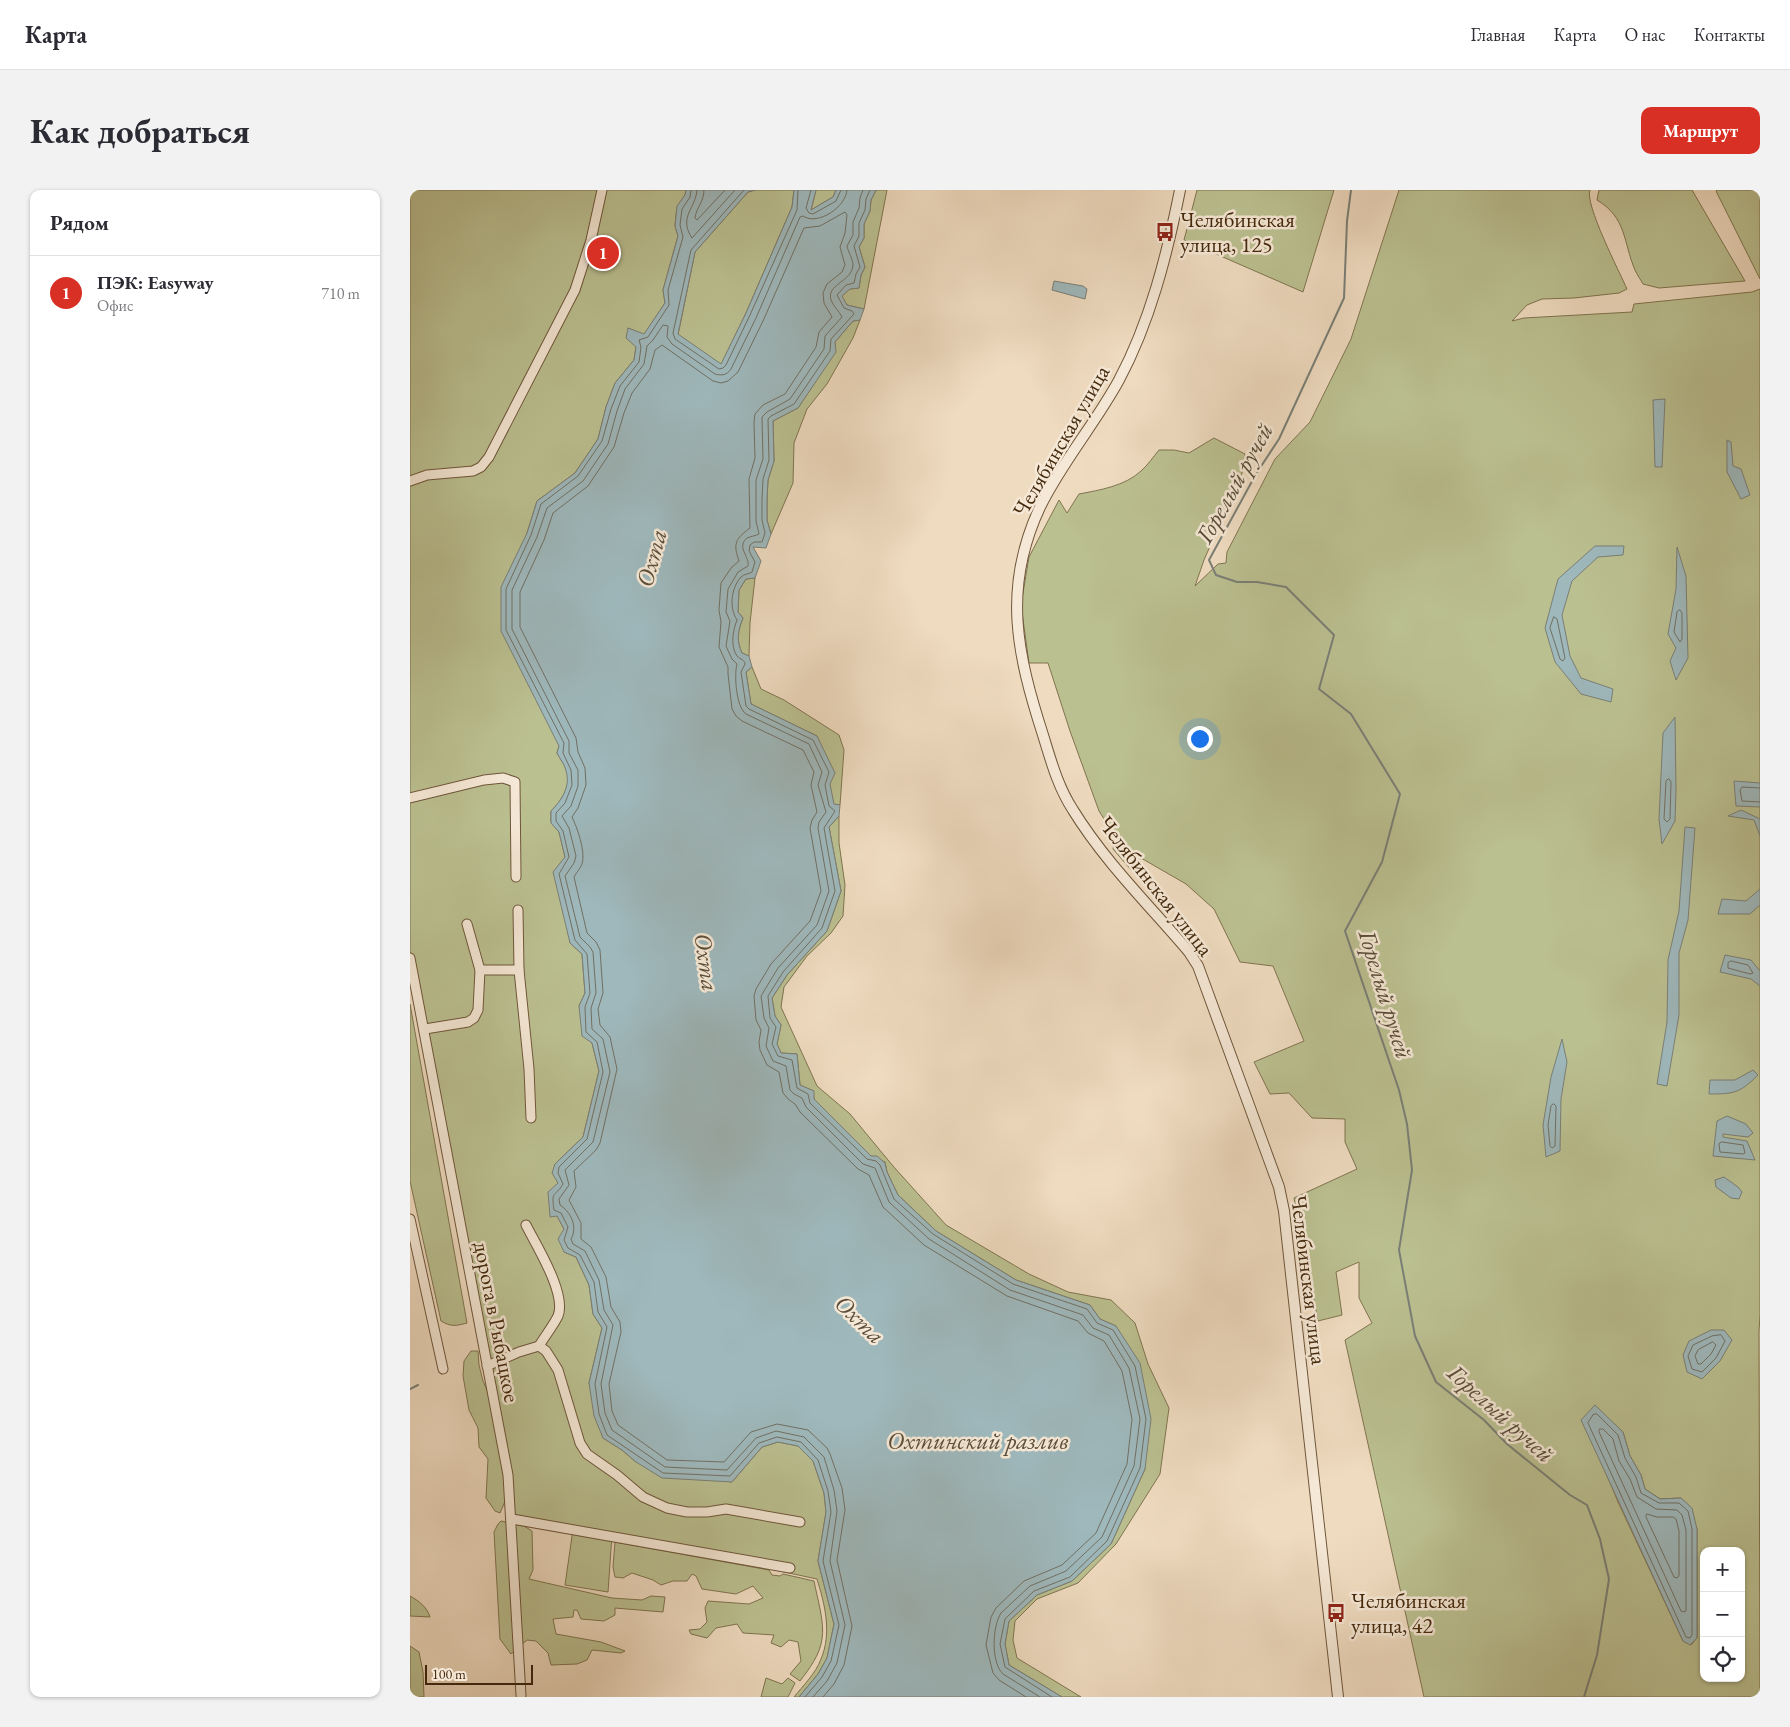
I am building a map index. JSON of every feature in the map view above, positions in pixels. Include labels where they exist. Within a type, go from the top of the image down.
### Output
[{"type":"street","points":[[410,481],[427,475],[473,471],[481,467],[488,457],[575,290],[591,240],[602,190]]},
{"type":"street","name":"Челябинская улица","points":[[1180,190],[1152,302],[1128,362],[1117,383],[1048,493],[1027,540],[1018,576],[1016,598],[1018,631],[1031,694],[1059,784],[1074,812],[1109,860],[1184,946],[1198,966],[1279,1187],[1284,1211],[1338,1697]]},
{"type":"street","points":[[410,798],[484,780],[502,778],[514,782],[516,877]]},
{"type":"street","points":[[518,910],[518,970],[529,1069],[531,1118]]},
{"type":"street","points":[[424,1030],[468,1022],[474,1018],[478,1010],[480,970],[466,924]]},
{"type":"street","name":"дорога в Рыбацкое","points":[[410,958],[508,1475],[521,1695]]},
{"type":"street","points":[[480,970],[518,970]]},
{"type":"street","points":[[410,1219],[443,1369]]},
{"type":"street","points":[[487,1366],[519,1352],[539,1346],[558,1316],[560,1309],[559,1299],[549,1268],[526,1225]]},
{"type":"street","points":[[539,1346],[546,1351],[558,1370],[580,1443],[587,1454],[643,1497],[668,1508],[687,1512],[726,1510],[800,1522]]},
{"type":"street","points":[[512,1519],[790,1568]]},
{"type":"green space","points":[[410,190],[686,190],[677,207],[675,226],[678,236],[663,290],[665,303],[644,335],[628,328],[636,347],[634,360],[615,383],[606,407],[598,439],[575,473],[537,501],[527,533],[559,746],[557,753],[567,771],[568,777],[564,793],[551,811],[551,822],[559,832],[565,857],[570,943],[582,954],[585,993],[579,1006],[592,1043],[599,1071],[583,1137],[555,1164],[558,1183],[557,1216],[564,1229],[564,1252],[576,1257],[589,1285],[593,1314],[602,1328],[589,1383],[603,1438],[636,1462],[732,1482],[762,1447],[778,1442],[798,1446],[813,1461],[824,1493],[826,1512],[818,1561],[834,1624],[827,1658],[818,1674],[799,1697],[794,1697],[819,1664],[826,1639],[825,1609],[817,1579],[612,1535],[608,1592],[565,1585],[573,1529],[513,1516],[410,963]]},
{"type":"green space","points":[[755,190],[794,190],[792,207],[721,365],[678,335],[695,252],[748,192]]},
{"type":"green space","points":[[816,190],[836,190],[833,197],[811,210]]},
{"type":"green space","points":[[876,190],[887,190],[864,309],[847,305],[841,296],[850,289],[859,288],[861,275],[865,267],[859,247],[864,238],[864,224]]},
{"type":"green space","points":[[1197,190],[1334,190],[1303,292],[1184,240]]},
{"type":"green space","points":[[1399,190],[1590,190],[1592,209],[1597,223],[1627,289],[1619,293],[1542,299],[1527,305],[1512,321],[1524,318],[1632,312],[1634,304],[1752,292],[1760,289],[1760,1697],[1424,1697],[1345,1340],[1372,1323],[1359,1298],[1359,1262],[1336,1272],[1342,1315],[1318,1321],[1294,1198],[1357,1169],[1345,1142],[1345,1119],[1312,1118],[1289,1093],[1270,1094],[1254,1062],[1304,1041],[1273,966],[1240,962],[1214,909],[1186,884],[1141,858],[1132,871],[1113,849],[1115,836],[1099,811],[1048,663],[1029,663],[1021,605],[1029,557],[1059,500],[1067,513],[1079,494],[1112,487],[1128,480],[1144,469],[1159,450],[1189,453],[1214,438],[1245,454],[1242,473],[1204,560],[1195,586],[1218,564],[1226,563],[1227,552],[1275,459],[1310,422],[1351,339]],"holes":[[[1623,1432],[1630,1456],[1641,1475],[1645,1489],[1660,1499],[1681,1498],[1697,1529],[1697,1638],[1691,1645],[1683,1641],[1605,1470]]]},
{"type":"green space","points":[[1599,190],[1692,190],[1745,281],[1659,288],[1643,284],[1631,260],[1619,223],[1607,207],[1597,200]]},
{"type":"green space","points":[[1760,190],[1760,279],[1716,191]]},
{"type":"green space","points":[[860,320],[853,338],[827,384],[807,409],[794,443],[793,483],[771,534],[767,520],[767,499],[768,480],[774,461],[773,421],[798,408],[835,352],[835,342],[853,321]]},
{"type":"green space","points":[[755,578],[750,623],[749,656],[742,653],[738,640],[743,618],[738,612],[739,590],[746,579]]},
{"type":"green space","points":[[752,667],[761,689],[784,700],[839,735],[844,750],[840,805],[834,805],[817,736],[751,704],[746,672]]},
{"type":"green space","points":[[839,816],[839,843],[845,885],[843,916],[831,933],[807,956],[784,987],[781,1007],[817,1086],[850,1114],[946,1225],[1029,1274],[1068,1292],[1111,1300],[1135,1323],[1148,1364],[1169,1408],[1160,1474],[1116,1544],[1078,1583],[1037,1599],[1015,1621],[1013,1640],[1017,1658],[1081,1697],[1062,1697],[1009,1665],[1005,1644],[1009,1621],[1037,1595],[1072,1581],[1111,1544],[1145,1469],[1116,1326],[1100,1319],[1090,1305],[1016,1280],[936,1231],[898,1195],[887,1172],[885,1162],[871,1156],[814,1099],[813,1091],[800,1085],[797,1054],[781,1053],[777,1044],[781,1025],[775,1016],[772,998],[787,975],[827,931],[841,891],[829,827]]},
{"type":"green space","points":[[410,1004],[467,1323],[457,1325],[441,1321],[410,1181]]},
{"type":"green space","points":[[471,1351],[478,1351],[479,1365],[489,1395],[505,1475],[506,1499],[500,1513],[495,1511],[486,1498],[488,1459],[479,1447],[478,1428],[469,1410],[463,1376],[464,1361]]},
{"type":"green space","points":[[501,1521],[524,1526],[532,1531],[533,1570],[529,1579],[612,1598],[642,1600],[651,1596],[665,1597],[663,1612],[615,1608],[615,1615],[604,1621],[581,1619],[577,1610],[574,1610],[573,1617],[553,1619],[556,1634],[601,1642],[625,1651],[621,1653],[592,1650],[587,1660],[577,1664],[551,1665],[548,1653],[536,1641],[527,1640],[511,1654],[500,1639],[494,1532]]},
{"type":"green space","points":[[615,1542],[769,1570],[772,1575],[780,1576],[783,1574],[814,1581],[822,1618],[823,1633],[821,1645],[814,1661],[800,1681],[790,1674],[801,1661],[798,1642],[789,1640],[781,1647],[771,1643],[774,1635],[743,1633],[737,1624],[716,1628],[707,1638],[691,1634],[689,1630],[700,1629],[707,1622],[705,1608],[708,1601],[749,1604],[763,1598],[753,1586],[736,1594],[702,1589],[696,1576],[692,1574],[687,1581],[673,1581],[661,1585],[653,1580],[632,1573],[623,1578],[615,1577],[613,1567]]},
{"type":"green space","points":[[410,1596],[427,1610],[430,1617],[410,1616]]},
{"type":"green space","points":[[410,1646],[419,1652],[423,1672],[424,1697],[410,1697]]},
{"type":"green space","points":[[766,1678],[782,1684],[788,1678],[795,1683],[788,1697],[761,1697]]},
{"type":"water","name":"Охтинский разлив","points":[[686,190],[755,190],[748,192],[695,252],[678,334],[721,364],[746,313],[792,207],[794,190],[816,190],[811,210],[833,197],[836,190],[876,190],[864,224],[864,238],[859,247],[865,267],[861,275],[859,288],[850,289],[842,296],[847,305],[864,309],[860,320],[853,321],[835,342],[836,352],[798,408],[773,421],[774,461],[768,480],[767,499],[767,520],[771,534],[766,548],[753,547],[761,561],[755,578],[746,579],[739,590],[738,612],[743,618],[738,640],[742,653],[749,656],[752,667],[746,672],[751,704],[817,736],[835,773],[830,784],[834,804],[840,805],[839,816],[829,827],[841,891],[827,931],[787,975],[772,998],[775,1016],[781,1025],[777,1044],[781,1053],[797,1054],[800,1085],[814,1091],[814,1099],[871,1156],[877,1156],[885,1163],[887,1172],[898,1195],[936,1231],[1016,1280],[1090,1305],[1100,1319],[1116,1326],[1140,1363],[1151,1419],[1145,1469],[1111,1544],[1072,1581],[1037,1595],[1009,1621],[1005,1644],[1009,1665],[1062,1697],[799,1697],[818,1674],[827,1658],[834,1624],[818,1561],[826,1512],[824,1493],[813,1461],[798,1446],[778,1442],[762,1447],[732,1482],[662,1478],[603,1438],[594,1416],[589,1383],[602,1328],[593,1314],[589,1285],[576,1257],[564,1252],[558,1239],[564,1229],[557,1216],[550,1217],[548,1192],[558,1183],[552,1173],[555,1164],[583,1137],[599,1071],[592,1043],[582,1036],[579,1006],[585,993],[582,954],[570,943],[553,872],[565,857],[559,832],[551,823],[551,811],[564,793],[567,777],[565,766],[557,753],[559,746],[501,631],[501,587],[527,533],[537,501],[575,473],[598,439],[606,407],[615,383],[634,360],[636,347],[626,338],[628,328],[644,334],[665,303],[663,290],[678,236],[675,226],[677,206],[685,195]]},
{"type":"water","points":[[1054,281],[1083,286],[1087,289],[1085,299],[1052,290]]},
{"type":"water","points":[[1665,399],[1662,467],[1655,467],[1653,400]]},
{"type":"water","points":[[1727,440],[1731,442],[1733,466],[1741,469],[1750,495],[1741,499],[1727,472]]},
{"type":"water","points":[[1595,546],[1624,546],[1623,555],[1598,557],[1572,581],[1562,615],[1570,656],[1581,678],[1613,689],[1611,702],[1581,694],[1555,662],[1545,628],[1558,579]]},
{"type":"water","points":[[1677,547],[1686,576],[1688,658],[1676,680],[1670,661],[1676,648],[1668,634],[1676,589]]},
{"type":"water","points":[[1675,717],[1675,821],[1662,844],[1659,819],[1663,733]]},
{"type":"water","points":[[1734,781],[1760,783],[1760,807],[1736,806]]},
{"type":"water","points":[[1741,810],[1760,819],[1760,836],[1754,820],[1728,816]]},
{"type":"water","points":[[1685,827],[1695,828],[1688,920],[1679,953],[1679,1015],[1667,1086],[1657,1084],[1667,1022],[1668,960],[1679,911]]},
{"type":"water","points":[[1760,889],[1760,905],[1750,914],[1718,914],[1722,899],[1746,901]]},
{"type":"water","points":[[1725,955],[1751,960],[1760,971],[1760,986],[1751,979],[1720,972]]},
{"type":"water","points":[[1562,1039],[1567,1062],[1561,1099],[1560,1151],[1546,1157],[1543,1125],[1551,1077]]},
{"type":"water","points":[[1753,1070],[1758,1075],[1741,1089],[1725,1094],[1709,1094],[1710,1080],[1735,1080]]},
{"type":"water","points":[[1727,1116],[1746,1124],[1753,1133],[1748,1137],[1723,1134],[1723,1137],[1747,1141],[1755,1160],[1713,1156],[1717,1121]]},
{"type":"water","points":[[1724,1177],[1742,1192],[1739,1199],[1731,1198],[1716,1187],[1715,1180]]},
{"type":"water","points":[[1711,1330],[1724,1330],[1732,1340],[1720,1361],[1702,1379],[1687,1372],[1683,1355],[1689,1341]]},
{"type":"water","points":[[1595,1405],[1623,1432],[1630,1456],[1641,1475],[1645,1489],[1660,1499],[1681,1498],[1692,1508],[1697,1529],[1697,1638],[1690,1645],[1683,1641],[1581,1420]]},
{"type":"waterway","name":"Горелый ручей","points":[[1351,190],[1347,221],[1344,298],[1279,439],[1256,474],[1209,560],[1216,575],[1237,582],[1257,582],[1286,587],[1334,635],[1319,689],[1351,714],[1400,794],[1382,862],[1345,931],[1399,1090],[1407,1124],[1412,1170],[1399,1250],[1415,1336],[1436,1382],[1484,1420],[1507,1444],[1570,1495],[1587,1505],[1600,1539],[1609,1579],[1597,1655],[1584,1697]]},
{"type":"waterway","points":[[410,1389],[418,1385]]},
{"type":"place","name":"Челябинская улица, 125","points":[[1165,232]]},
{"type":"place","name":"ПЭК: Easyway","points":[[603,253]]},
{"type":"place","name":"Челябинская улица, 42","points":[[1336,1613]]},
{"type":"water label","name":"Охта","points":[[651,558]]},
{"type":"water label","name":"Охта","points":[[707,962]]},
{"type":"water label","name":"Охта","points":[[860,1319]]}]
